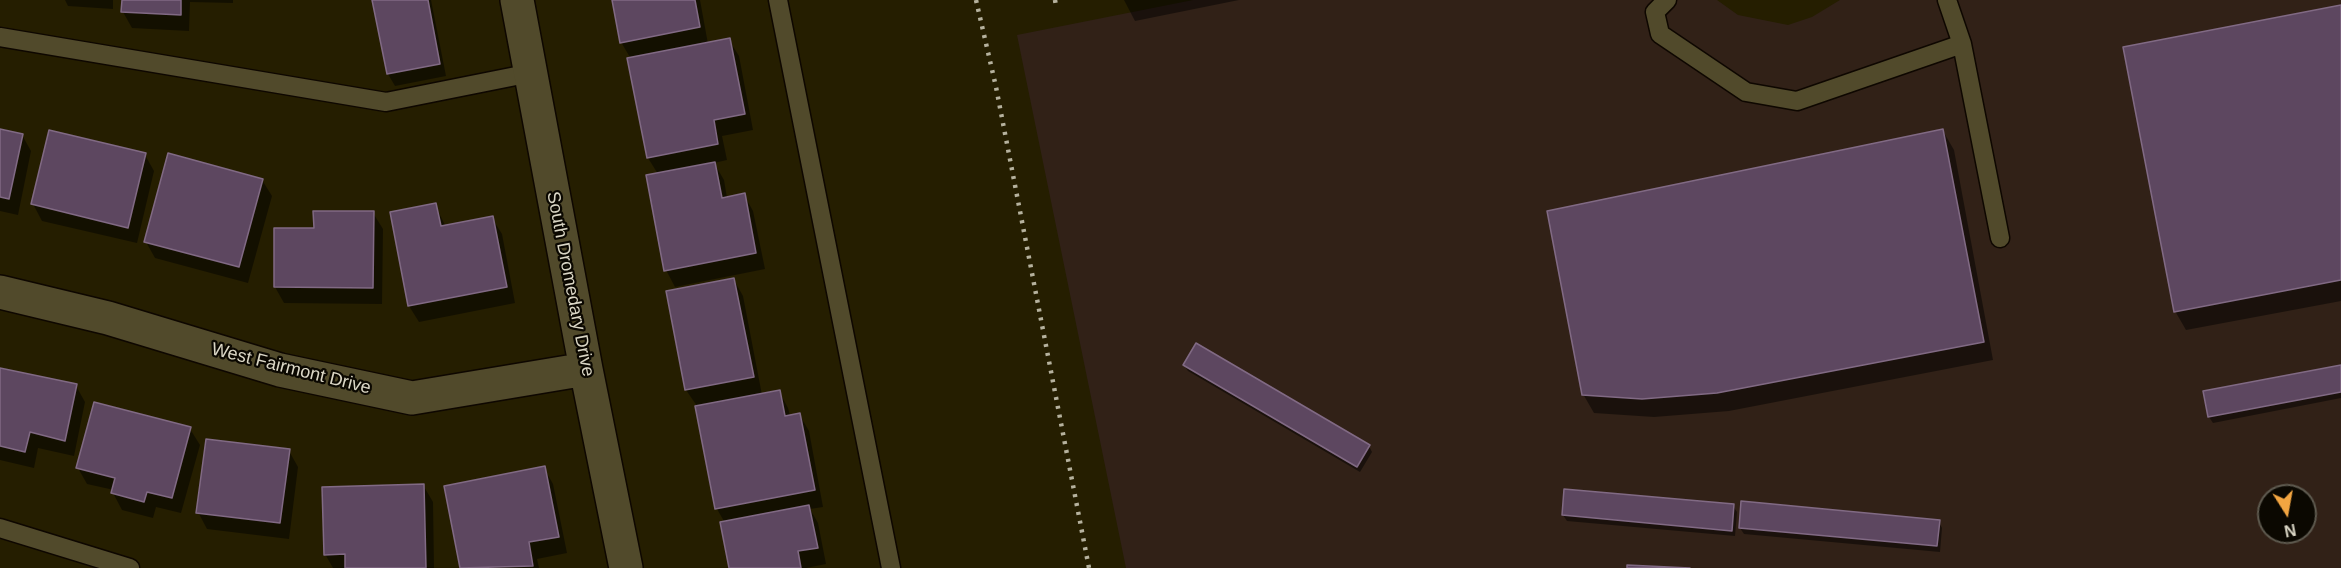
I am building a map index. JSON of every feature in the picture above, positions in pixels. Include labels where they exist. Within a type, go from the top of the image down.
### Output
[{"type":"street","name":"South Dromedary Drive","points":[[517,0],[626,568]]},
{"type":"street","name":"West Fairmont Drive","points":[[0,292],[108,318],[280,370],[412,398],[586,369]]},
{"type":"lane","points":[[778,0],[891,568]]},
{"type":"lane","points":[[1667,0],[1655,12],[1660,34],[1746,92],[1797,101],[1962,44]]},
{"type":"lane","points":[[1947,0],[1962,44],[2000,238]]},
{"type":"lane","points":[[0,37],[386,102],[531,73]]},
{"type":"lane","points":[[0,528],[130,568]]},
{"type":"shaded area","points":[[1193,0],[1717,0],[1738,15],[1788,25],[1812,17],[1840,0],[2341,0],[2341,568],[1126,568],[1017,35]]},
{"type":"building","points":[[122,0],[181,0],[181,15],[121,12]]},
{"type":"building","points":[[372,0],[428,0],[440,64],[387,74]]},
{"type":"building","points":[[612,0],[695,0],[700,27],[620,43]]},
{"type":"building","points":[[2341,5],[2341,280],[2174,312],[2123,47]]},
{"type":"building","points":[[730,38],[745,114],[714,120],[718,144],[647,158],[627,58]]},
{"type":"building","points":[[0,129],[23,134],[9,199],[0,197]]},
{"type":"building","points":[[1943,129],[1984,342],[1717,393],[1642,399],[1582,395],[1547,211]]},
{"type":"building","points":[[49,130],[146,153],[128,228],[31,204]]},
{"type":"building","points":[[168,153],[263,179],[239,267],[144,242]]},
{"type":"building","points":[[715,162],[722,198],[745,193],[756,253],[664,271],[646,175]]},
{"type":"building","points":[[436,203],[441,226],[493,216],[507,287],[408,306],[390,212]]},
{"type":"building","points":[[313,211],[374,211],[373,288],[274,287],[274,228],[314,228]]},
{"type":"building","points":[[734,278],[754,377],[685,390],[666,291]]},
{"type":"building","points":[[1196,343],[1370,445],[1357,467],[1183,365]]},
{"type":"building","points":[[2341,365],[2341,392],[2208,417],[2203,391]]},
{"type":"building","points":[[0,368],[77,384],[65,441],[30,432],[25,452],[0,446]]},
{"type":"building","points":[[780,390],[785,416],[800,413],[815,490],[715,509],[695,406]]},
{"type":"building","points":[[94,402],[191,427],[172,498],[147,492],[144,502],[111,493],[115,478],[76,468]]},
{"type":"building","points":[[206,439],[290,449],[280,523],[196,513]]},
{"type":"building","points":[[545,466],[559,537],[529,542],[533,566],[460,568],[444,486]]},
{"type":"building","points":[[424,484],[426,568],[345,568],[345,554],[324,555],[322,487]]},
{"type":"building","points":[[1564,489],[1734,504],[1732,531],[1562,515]]},
{"type":"building","points":[[1741,501],[1940,520],[1937,546],[1739,528]]},
{"type":"building","points":[[809,505],[818,548],[798,551],[801,568],[729,568],[720,522]]},
{"type":"building","points":[[1627,565],[1690,568],[1627,568]]},
{"type":"railway","points":[[976,0],[996,87],[1089,568]]},
{"type":"railway","points":[[1055,0],[1056,6]]}]
